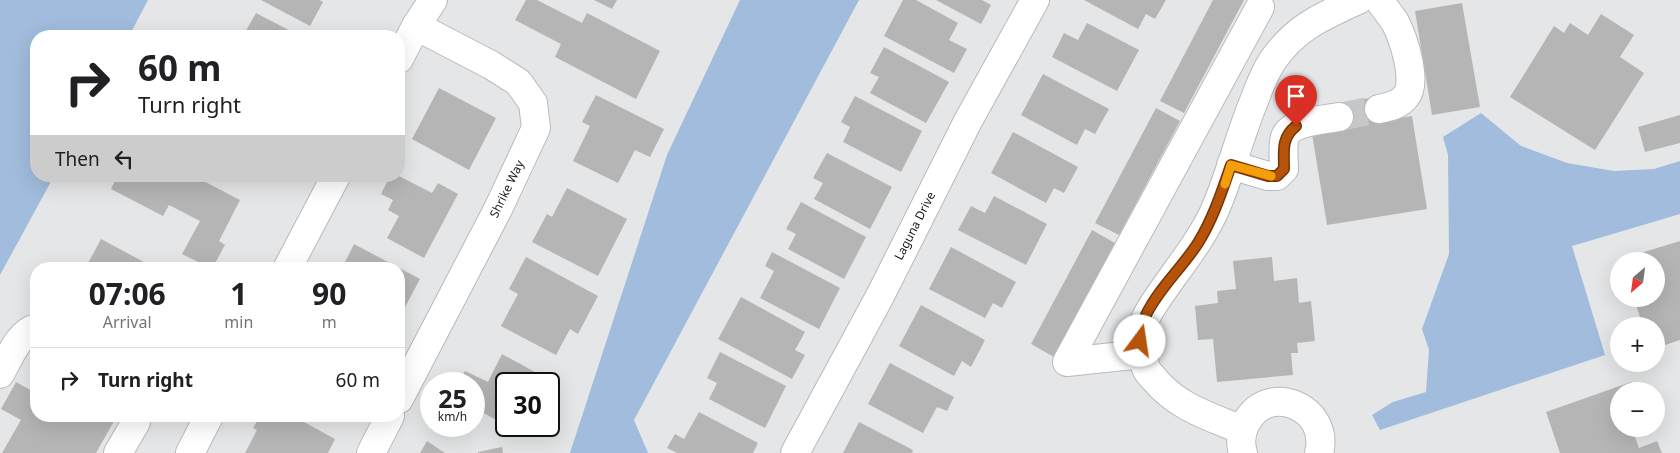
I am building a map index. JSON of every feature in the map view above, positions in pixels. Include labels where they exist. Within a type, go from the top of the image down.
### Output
[{"type":"street","points":[[405,47],[432,0]]},
{"type":"street","name":"Laguna Drive","points":[[795,453],[880,296],[968,121],[1035,0]]},
{"type":"street","points":[[1319,453],[1320,434],[1315,420],[1306,410],[1289,402],[1275,402],[1259,408],[1249,417],[1243,441],[1184,406],[1163,390],[1146,369],[1140,341],[1146,316],[1162,290],[1199,241],[1213,213],[1259,86],[1272,61],[1291,38],[1316,19],[1358,0]]},
{"type":"street","points":[[1379,0],[1395,23],[1410,66],[1411,86],[1407,96],[1396,105],[1379,110]]},
{"type":"street","points":[[1142,354],[1067,362],[1260,7]]},
{"type":"street","name":"Shrike Way","points":[[405,387],[498,209],[536,128],[533,103],[518,82],[491,65],[416,26]]},
{"type":"street","points":[[1231,165],[1268,176],[1277,176],[1284,169],[1285,139],[1289,131],[1296,126],[1339,118]]},
{"type":"street","points":[[291,262],[333,182]]},
{"type":"street","points":[[0,374],[19,342],[30,330]]},
{"type":"street","points":[[118,453],[136,422]]},
{"type":"street","points":[[190,453],[206,422]]},
{"type":"street","points":[[371,453],[387,422]]},
{"type":"water","points":[[0,0],[148,0],[132,30],[30,30],[30,182],[51,182],[0,275]]},
{"type":"water","points":[[740,0],[859,0],[634,420],[648,453],[570,453],[667,155]]},
{"type":"water","points":[[1481,113],[1521,146],[1567,163],[1614,171],[1654,169],[1680,161],[1680,214],[1572,246],[1605,355],[1380,430],[1372,415],[1393,402],[1426,392],[1429,350],[1422,329],[1449,254],[1448,155],[1443,137]]},
{"type":"building","points":[[261,0],[319,0],[323,2],[310,26]]},
{"type":"building","points":[[526,0],[537,0],[582,23],[587,13],[660,51],[636,99],[555,57],[561,44],[515,20]]},
{"type":"building","points":[[594,0],[617,0],[612,9]]},
{"type":"building","points":[[903,0],[916,0],[958,23],[949,40],[967,49],[954,73],[884,36]]},
{"type":"building","points":[[936,0],[982,0],[991,5],[981,24]]},
{"type":"building","points":[[1084,0],[1166,0],[1155,19],[1146,14],[1138,29]]},
{"type":"building","points":[[1213,0],[1244,0],[1184,113],[1160,101]]},
{"type":"building","points":[[1462,3],[1480,107],[1432,115],[1415,11]]},
{"type":"building","points":[[256,13],[289,30],[246,30]]},
{"type":"building","points":[[1601,14],[1634,35],[1620,57],[1644,73],[1595,150],[1510,97],[1554,26],[1564,33],[1570,23],[1588,35]]},
{"type":"building","points":[[1087,23],[1139,50],[1117,91],[1052,57],[1064,33],[1078,40]]},
{"type":"building","points":[[884,47],[949,82],[926,123],[870,93],[879,77],[870,73]]},
{"type":"building","points":[[1043,74],[1109,109],[1095,134],[1085,129],[1077,145],[1021,115]]},
{"type":"building","points":[[439,88],[496,118],[469,170],[412,139]]},
{"type":"building","points":[[596,95],[664,129],[650,157],[635,150],[618,183],[573,161],[590,126],[582,122]]},
{"type":"building","points":[[855,96],[922,131],[901,172],[843,142],[850,127],[841,122]]},
{"type":"building","points":[[1377,97],[1381,121],[1412,116],[1427,209],[1327,225],[1312,134],[1341,129],[1337,103]]},
{"type":"building","points":[[1156,108],[1180,121],[1119,235],[1095,223]]},
{"type":"building","points":[[1680,115],[1680,143],[1645,152],[1638,127]]},
{"type":"building","points":[[1013,132],[1078,167],[1064,193],[1054,188],[1046,203],[991,173]]},
{"type":"building","points":[[827,153],[892,187],[870,229],[814,199],[823,183],[813,178]]},
{"type":"building","points":[[405,179],[432,193],[438,183],[458,194],[424,258],[387,238],[399,216],[388,210],[393,200],[381,194],[387,182],[405,182]]},
{"type":"building","points":[[114,182],[206,182],[240,200],[219,241],[225,245],[216,262],[198,262],[182,254],[200,221],[169,205],[163,216],[111,189]]},
{"type":"building","points":[[567,188],[627,219],[598,276],[532,242],[547,214],[552,217]]},
{"type":"building","points":[[994,196],[1047,224],[1026,265],[958,230],[971,206],[985,213]]},
{"type":"building","points":[[801,202],[866,237],[844,279],[788,249],[796,234],[786,229]]},
{"type":"building","points":[[1092,230],[1115,243],[1054,357],[1031,344]]},
{"type":"building","points":[[101,239],[144,262],[89,262]]},
{"type":"building","points":[[1680,241],[1680,340],[1665,345],[1665,317],[1640,317],[1637,308],[1665,308],[1665,252],[1644,252]]},
{"type":"building","points":[[354,244],[388,262],[345,262]]},
{"type":"building","points":[[951,247],[1016,282],[1002,308],[993,303],[985,318],[929,289]]},
{"type":"building","points":[[772,252],[840,288],[819,329],[760,298],[774,271],[765,266]]},
{"type":"building","points":[[526,257],[598,296],[578,334],[570,329],[556,355],[501,326],[518,294],[509,289]]},
{"type":"building","points":[[1272,257],[1274,281],[1297,278],[1299,303],[1311,301],[1315,341],[1297,343],[1298,353],[1291,353],[1293,375],[1217,382],[1213,339],[1198,340],[1195,306],[1218,303],[1217,291],[1236,289],[1233,261]]},
{"type":"building","points":[[405,271],[420,279],[405,307]]},
{"type":"building","points":[[741,297],[805,332],[795,350],[805,355],[792,379],[718,339]]},
{"type":"building","points":[[921,305],[985,340],[971,367],[962,361],[954,376],[899,346]]},
{"type":"building","points":[[720,352],[786,386],[765,428],[709,399],[717,383],[707,378]]},
{"type":"building","points":[[502,354],[535,372],[495,372],[495,419],[485,414],[485,381],[488,382]]},
{"type":"building","points":[[890,363],[954,397],[947,411],[937,407],[923,433],[868,404]]},
{"type":"building","points":[[16,382],[30,390],[30,422],[114,422],[96,453],[2,453],[21,420],[1,409]]},
{"type":"building","points":[[1610,389],[1610,437],[1635,437],[1639,448],[1657,441],[1662,453],[1560,453],[1546,412]]},
{"type":"building","points":[[699,412],[758,443],[753,453],[677,453],[667,448],[675,434],[684,439]]},
{"type":"building","points":[[256,422],[304,422],[335,439],[328,453],[245,453],[257,430],[253,428]]},
{"type":"building","points":[[859,422],[913,450],[912,453],[843,453]]},
{"type":"building","points":[[427,441],[445,453],[420,453]]},
{"type":"building","points":[[502,447],[503,453],[478,453],[478,452]]},
{"type":"tunnel","points":[[1339,117],[1379,109]]},
{"type":"slow traffic","points":[[1225,184],[1231,165],[1271,176]]},
{"type":"route","points":[[1140,341],[1146,316],[1162,290],[1199,241],[1213,213],[1231,165],[1268,176],[1277,176],[1284,169],[1285,139],[1289,131],[1296,126]]}]
